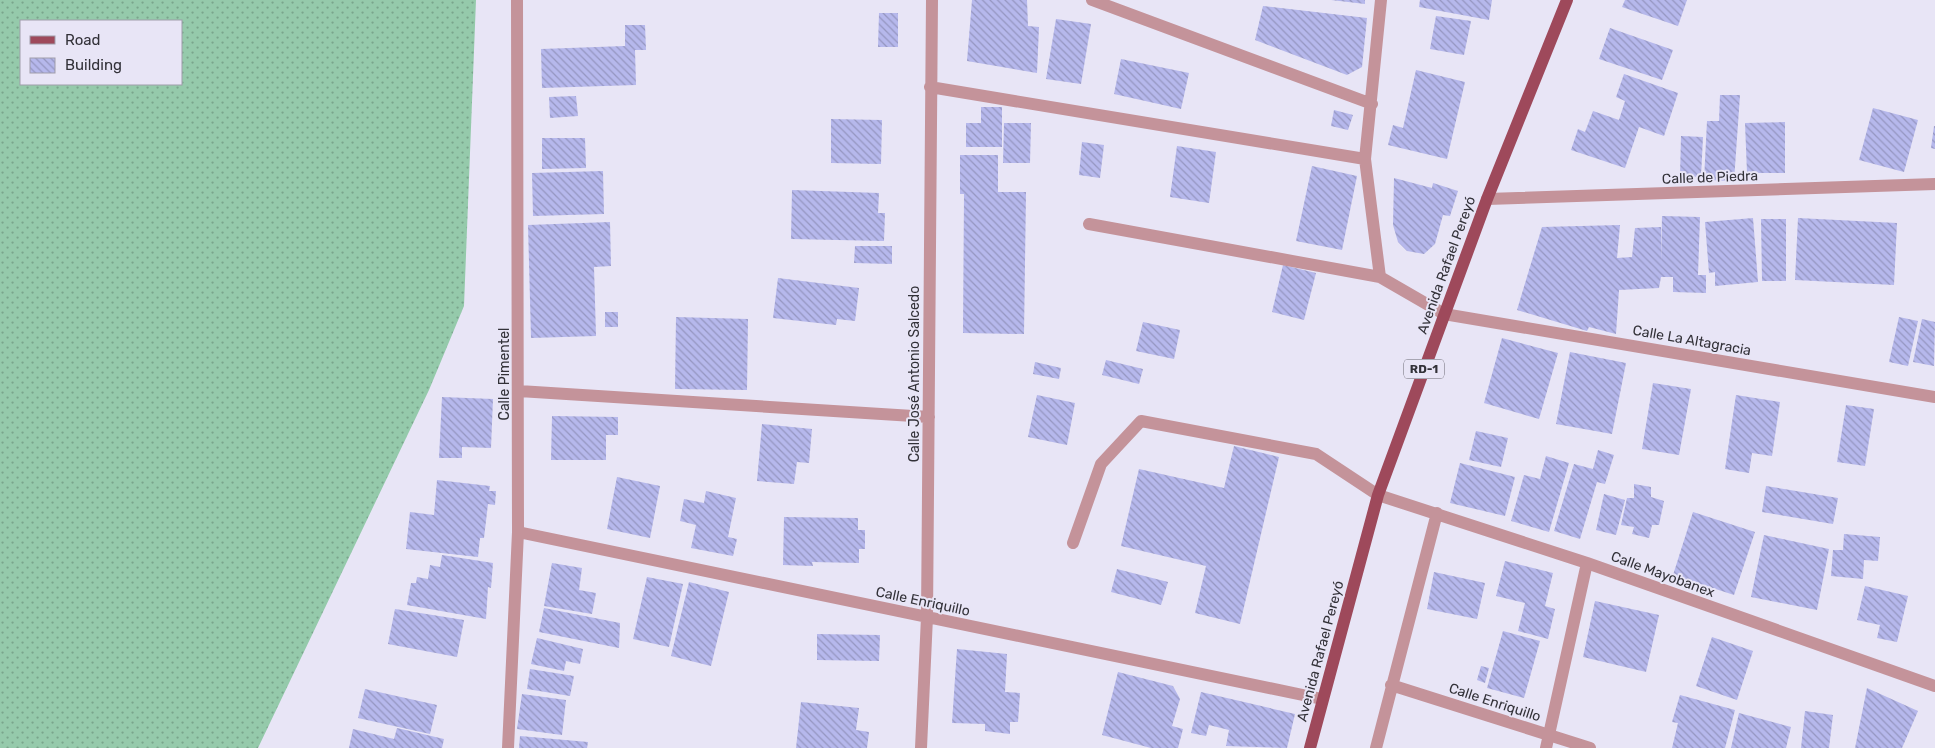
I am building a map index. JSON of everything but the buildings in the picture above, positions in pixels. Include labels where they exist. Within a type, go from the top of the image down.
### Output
[{"type":"main road","name":"Avenida Rafael Pereyó","points":[[1310,748],[1378,495],[1487,199],[1567,0]]},
{"type":"street","name":"Calle Pimentel","points":[[508,748],[518,532],[518,0]]},
{"type":"street","name":"Calle José Antonio Salcedo","points":[[921,748],[927,617],[932,0]]},
{"type":"street","points":[[1092,0],[1372,104]]},
{"type":"street","points":[[1380,277],[1365,159],[1381,0]]},
{"type":"street","points":[[930,87],[1365,159]]},
{"type":"street","name":"Calle de Piedra","points":[[1487,199],[1935,184]]},
{"type":"street","points":[[1089,224],[1380,277],[1444,314]]},
{"type":"street","name":"Calle La Altagracia","points":[[1444,314],[1935,397]]},
{"type":"street","points":[[519,391],[929,417]]},
{"type":"street","name":"Calle Mayobanex","points":[[1073,543],[1100,464],[1141,421],[1316,454],[1378,495],[1588,563],[1935,686]]},
{"type":"street","points":[[1376,748],[1437,513]]},
{"type":"street","name":"Calle Enriquillo","points":[[518,532],[1322,700]]},
{"type":"street","points":[[1548,742],[1588,563]]},
{"type":"street","name":"Calle Enriquillo","points":[[1391,685],[1548,742],[1590,748]]},
{"type":"green space","points":[[0,0],[476,0],[464,306],[429,390],[258,748],[0,748]]}]
